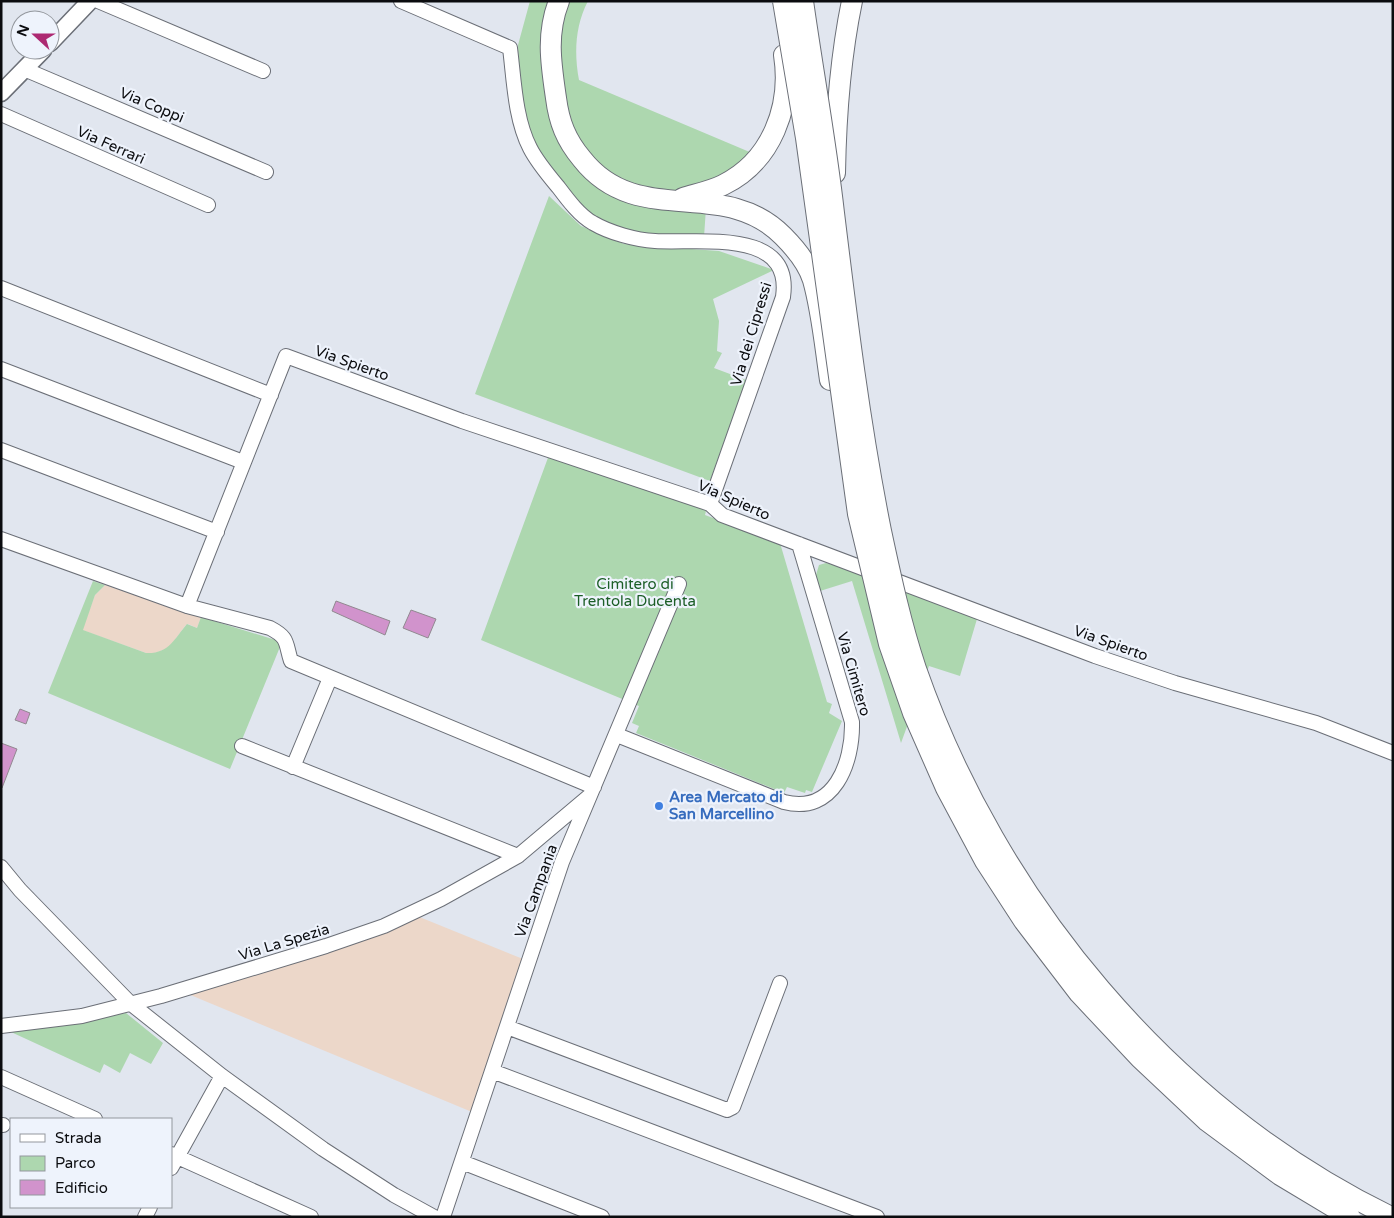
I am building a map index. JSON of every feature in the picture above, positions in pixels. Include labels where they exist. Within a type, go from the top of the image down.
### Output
[{"type":"highway","points":[[559,1],[552,18],[549,42],[557,110],[561,127],[572,148],[588,168],[610,186],[641,198],[672,201],[719,194],[764,151],[776,129],[784,104],[787,75],[777,1]]},
{"type":"highway","points":[[783,1],[807,148],[858,514]]},
{"type":"highway","points":[[803,1],[834,210],[850,351],[872,487],[893,589],[916,669],[947,745],[975,805],[1009,863],[1051,928],[1105,993],[1162,1055],[1220,1107],[1284,1156],[1347,1195],[1391,1217]]},
{"type":"highway","points":[[834,210],[836,98],[844,40],[852,1]]},
{"type":"highway","points":[[719,194],[766,222],[783,236],[804,261],[813,279],[846,472],[889,644],[913,713],[950,796],[985,861],[1024,921],[1079,993],[1140,1058],[1207,1121],[1280,1175],[1350,1217]]},
{"type":"main road","points":[[60,32],[90,1]]},
{"type":"main road","points":[[1,93],[33,60]]},
{"type":"street","points":[[98,1],[263,71]]},
{"type":"street","name":"Via dei Cipressi","points":[[401,1],[510,48],[519,115],[530,147],[567,200],[593,223],[624,235],[653,241],[741,242],[769,256],[783,274],[785,283],[783,297],[710,504]]},
{"type":"street","name":"Via Coppi","points":[[24,69],[266,172]]},
{"type":"street","name":"Via Ferrari","points":[[1,114],[208,205]]},
{"type":"street","points":[[1,288],[271,395]]},
{"type":"street","name":"Via Spierto","points":[[187,606],[286,356],[462,421],[710,504],[722,515],[1095,656],[1175,683],[1316,723],[1393,753]]},
{"type":"street","points":[[1,369],[243,462]]},
{"type":"street","points":[[1,450],[217,532]]},
{"type":"street","points":[[1,539],[187,606],[270,628],[281,634],[288,641],[291,661],[592,791]]},
{"type":"street","name":"Via Cimitero","points":[[617,735],[790,803],[807,804],[819,801],[828,794],[836,785],[846,764],[852,741],[852,722],[799,544]]},
{"type":"street","name":"Via Campania","points":[[443,1217],[562,862],[679,584]]},
{"type":"street","points":[[293,767],[330,678]]},
{"type":"street","points":[[242,746],[518,856]]},
{"type":"street","name":"Via La Spezia","points":[[1,1026],[82,1016],[161,996],[258,968],[384,926],[441,899],[518,856],[592,791]]},
{"type":"street","points":[[552,828],[575,832]]},
{"type":"street","points":[[1,867],[20,890],[130,1003],[222,1076],[323,1149],[394,1195],[434,1217]]},
{"type":"street","points":[[508,1027],[727,1110],[733,1107],[780,983]]},
{"type":"street","points":[[492,1071],[877,1217]]},
{"type":"street","points":[[222,1076],[173,1160],[311,1217]]},
{"type":"street","points":[[1,1077],[92,1118]]},
{"type":"street","points":[[462,1162],[602,1217]]},
{"type":"shaded area","points":[[105,585],[201,617],[197,628],[188,624],[169,648],[155,653],[146,653],[82,630],[95,595]]},
{"type":"shaded area","points":[[417,916],[523,959],[472,1112],[188,994],[328,953]]},
{"type":"green space","points":[[530,1],[550,1],[563,149],[581,172],[604,192],[630,204],[654,209],[706,208],[704,237],[641,234],[618,229],[595,217],[577,204],[539,156],[528,129],[519,76],[518,45]]},
{"type":"green space","points":[[570,1],[588,1],[578,30],[576,60],[579,80],[752,153],[717,182],[702,188],[676,191],[660,191],[629,183],[601,167],[579,142],[572,128],[565,98],[560,59],[560,40],[563,21]]},
{"type":"green space","points":[[549,196],[581,226],[624,244],[719,251],[774,270],[713,299],[719,321],[717,351],[722,353],[714,368],[746,380],[710,481],[475,394]]},
{"type":"green space","name":"Cimitero di Trentola Ducenta","points":[[549,455],[707,507],[705,515],[780,543],[827,702],[832,704],[829,713],[842,721],[812,792],[806,790],[805,793],[787,787],[784,793],[636,733],[639,726],[632,723],[639,706],[481,640]]},
{"type":"green space","points":[[826,563],[845,568],[977,619],[960,676],[929,666],[901,743],[852,581],[820,591],[816,575],[819,565]]},
{"type":"green space","points":[[93,581],[105,585],[95,595],[83,630],[146,653],[154,653],[166,648],[187,624],[197,628],[201,617],[282,642],[230,769],[48,693]]},
{"type":"green space","points":[[126,1013],[163,1043],[151,1064],[130,1053],[120,1073],[104,1064],[100,1073],[11,1032]]},
{"type":"building","points":[[336,601],[390,621],[385,635],[332,611]]},
{"type":"building","points":[[411,610],[436,619],[428,638],[403,628]]},
{"type":"building","points":[[20,709],[30,713],[26,724],[15,720]]},
{"type":"building","points":[[1,743],[17,749],[2,788],[1,787]]},
{"type":"place","name":"Area Mercato di San Marcellino","points":[[659,806]]}]
